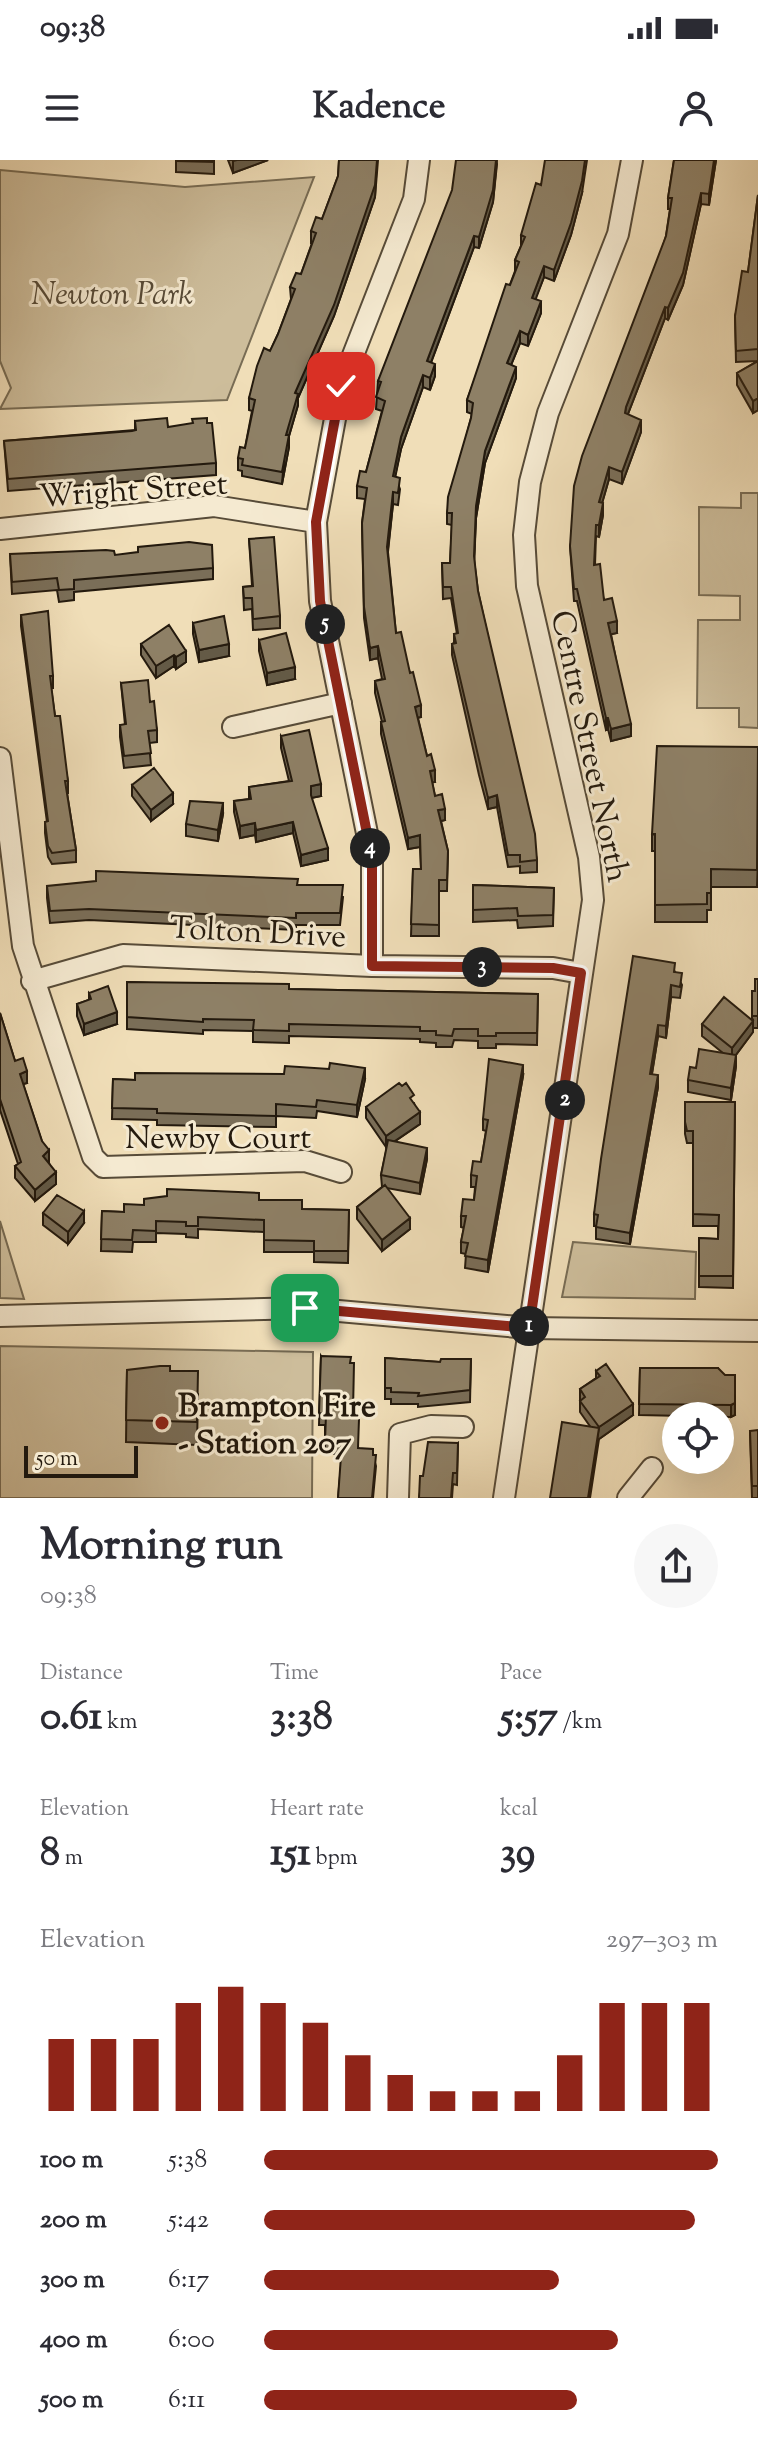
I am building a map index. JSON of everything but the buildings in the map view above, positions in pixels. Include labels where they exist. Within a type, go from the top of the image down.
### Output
[{"type":"street","points":[[372,966],[372,858],[320,601],[316,522],[341,386],[414,199],[419,160]]},
{"type":"street","name":"Centre Street North","points":[[504,1498],[593,900],[589,857],[527,586],[524,535],[530,482],[548,413],[618,234],[632,160]]},
{"type":"street","name":"Wright Street","points":[[0,529],[214,506],[316,522]]},
{"type":"street","points":[[233,727],[341,703]]},
{"type":"street","points":[[0,758],[16,900],[32,981]]},
{"type":"street","name":"Tolton Drive","points":[[32,981],[123,955],[372,966],[553,968],[581,973]]},
{"type":"street","name":"Newby Court","points":[[32,981],[93,1157],[103,1167],[305,1161],[341,1172]]},
{"type":"street","points":[[0,1316],[305,1308],[529,1328],[758,1331]]},
{"type":"street","points":[[398,1498],[400,1434],[431,1426],[463,1427]]},
{"type":"street","points":[[628,1498],[652,1468]]},
{"type":"green space","name":"Newton Park","points":[[0,170],[185,187],[314,177],[227,400],[0,409],[11,388],[0,361]]},
{"type":"green space","points":[[741,493],[758,493],[758,728],[739,727],[739,708],[697,708],[698,620],[740,620],[740,596],[699,595],[699,507],[741,508]]},
{"type":"green space","points":[[0,1221],[24,1299],[0,1298]]},
{"type":"green space","points":[[573,1242],[696,1252],[695,1299],[562,1297]]},
{"type":"green space","points":[[0,1346],[313,1352],[312,1498],[0,1498]]},
{"type":"place","name":"Brampton Fire - Station 207","points":[[162,1423]]},
{"type":"route","points":[[305,1308],[529,1328],[575,1032],[581,973],[553,968],[372,966],[372,858],[320,601],[316,522],[341,386]]}]
